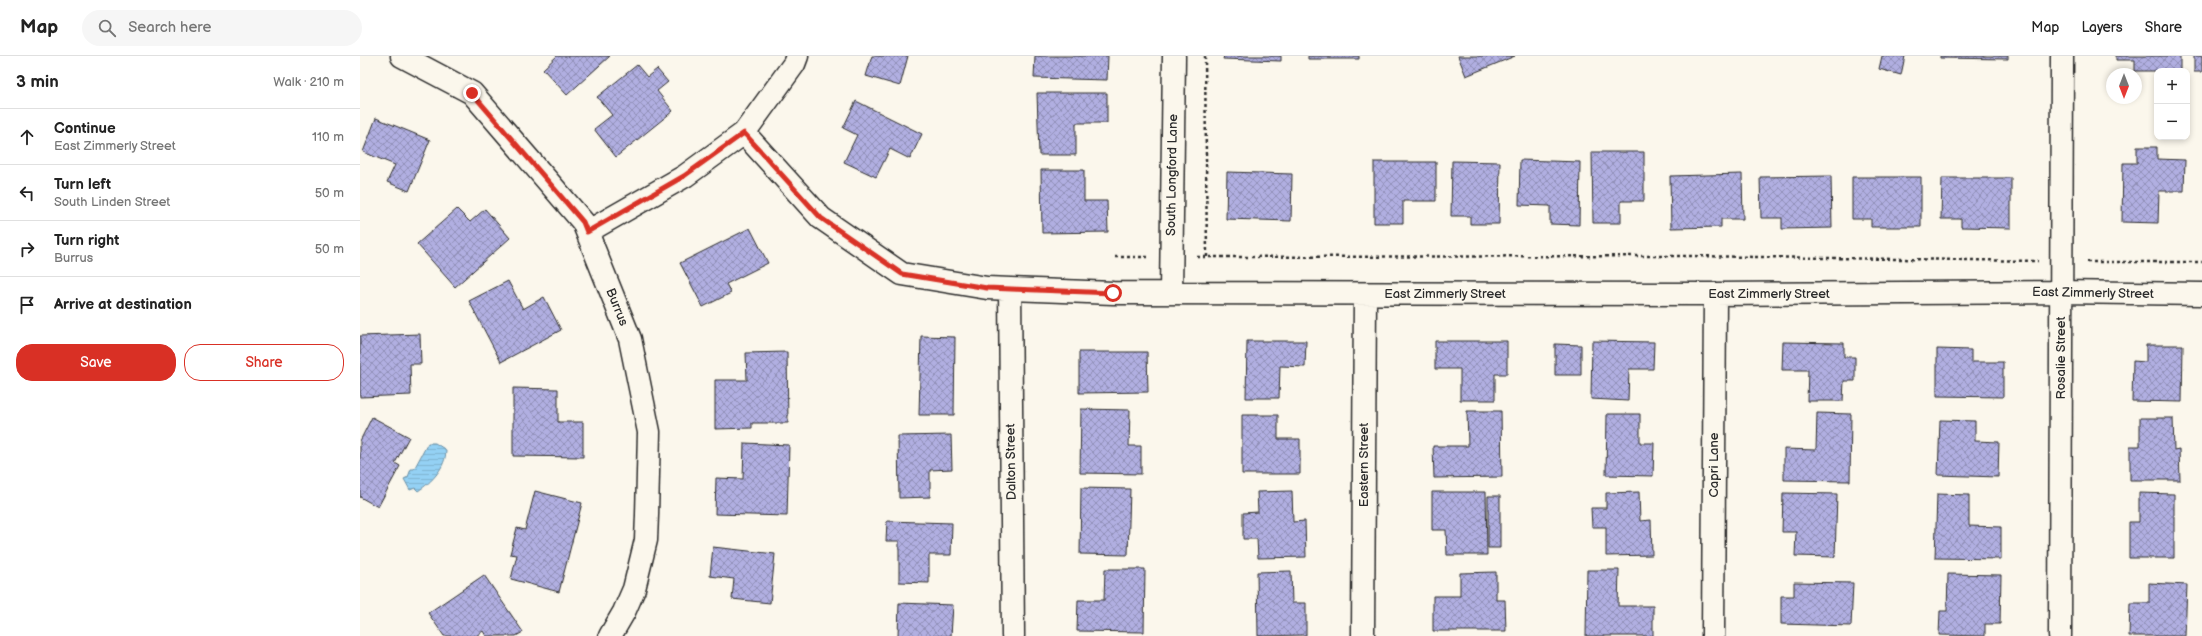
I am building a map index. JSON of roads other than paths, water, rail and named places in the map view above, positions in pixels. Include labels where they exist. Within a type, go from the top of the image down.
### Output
[{"type":"street","name":"Burrus","points":[[402,56],[472,93],[583,222],[630,339],[649,432],[644,546],[634,589],[612,635]]},
{"type":"street","points":[[587,232],[684,176],[744,133],[794,64],[797,56]]},
{"type":"street","name":"South Longford Lane","points":[[1171,293],[1174,56]]},
{"type":"street","name":"Rosalie Street","points":[[2060,636],[2062,56]]},
{"type":"street","name":"East Zimmerly Street","points":[[744,133],[821,218],[902,274],[987,288],[1113,293],[1715,294],[2061,292],[2202,294]]},
{"type":"street","name":"Dalton Street","points":[[1010,288],[1013,636]]},
{"type":"street","name":"Eastern Street","points":[[1363,636],[1365,294]]},
{"type":"street","name":"Capri Lane","points":[[1713,636],[1715,294]]},
{"type":"water","points":[[428,443],[435,443],[446,450],[444,462],[433,479],[418,491],[415,488],[410,490],[404,479],[408,477],[411,469],[414,469]]}]
